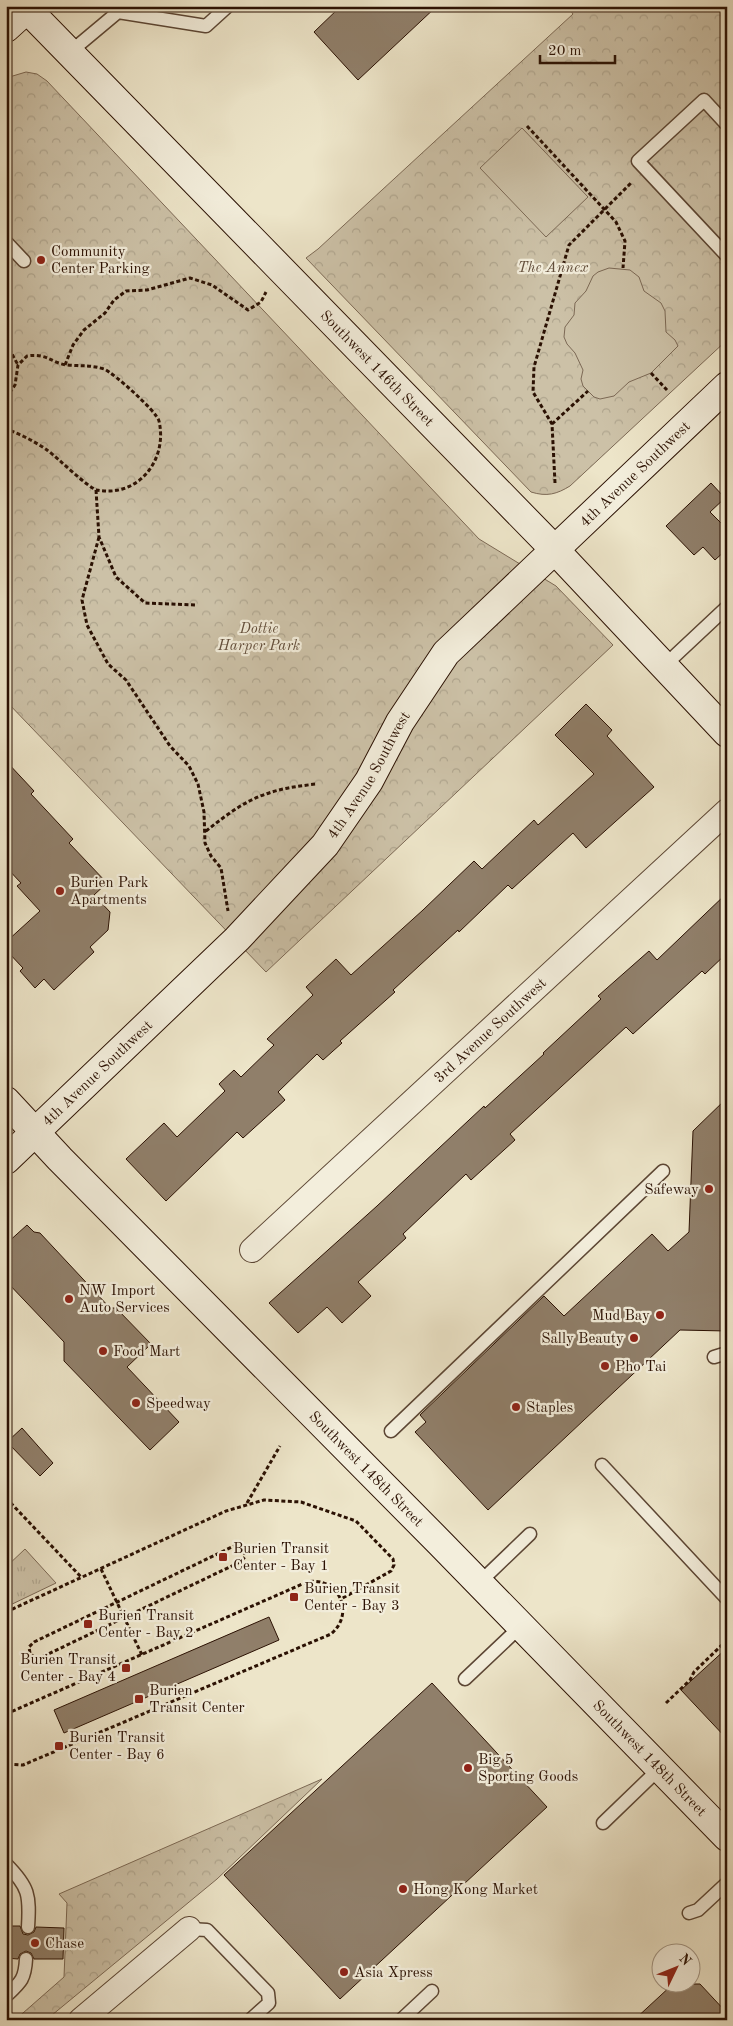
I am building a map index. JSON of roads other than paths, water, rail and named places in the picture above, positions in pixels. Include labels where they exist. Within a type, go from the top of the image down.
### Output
[{"type":"street","name":"Southwest 146th Street","points":[[25,8],[554,549],[727,734]]},
{"type":"street","points":[[6,28],[25,8]]},
{"type":"street","name":"4th Avenue Southwest","points":[[6,1160],[237,939],[325,845],[369,781],[400,722],[446,653],[727,386]]},
{"type":"street","name":"3rd Avenue Southwest","points":[[252,1250],[727,811]]},
{"type":"street","name":"Southwest 148th Street","points":[[6,1101],[35,1133],[727,1837]]},
{"type":"street","points":[[80,2020],[188,1929]]},
{"type":"lane","points":[[69,53],[118,12],[206,26],[228,6]]},
{"type":"lane","points":[[727,125],[704,100],[638,162],[727,256]]},
{"type":"lane","points":[[6,242],[24,261]]},
{"type":"lane","points":[[664,666],[727,607]]},
{"type":"lane","points":[[391,1431],[663,1171]]},
{"type":"lane","points":[[714,1357],[727,1353]]},
{"type":"lane","points":[[602,1465],[727,1599]]},
{"type":"lane","points":[[479,1583],[530,1534]]},
{"type":"lane","points":[[465,1679],[521,1626]]},
{"type":"lane","points":[[603,1823],[660,1768]]},
{"type":"lane","points":[[6,1864],[20,1878],[26,1889],[28,1898],[28,1927]]},
{"type":"lane","points":[[689,1913],[698,1910],[727,1883]]},
{"type":"lane","points":[[188,1929],[207,1930],[268,1993],[269,2002],[250,2020]]},
{"type":"lane","points":[[6,1996],[21,1982],[26,1974],[26,1959]]},
{"type":"lane","points":[[401,2020],[432,1991]]},
{"type":"place","name":"Community Center Parking","points":[[41,260]]},
{"type":"place","name":"Burien Park Apartments","points":[[60,891]]},
{"type":"place","name":"Safeway","points":[[709,1189]]},
{"type":"place","name":"NW Import Auto Services","points":[[69,1299]]},
{"type":"place","name":"Mud Bay","points":[[660,1315]]},
{"type":"place","name":"Sally Beauty","points":[[634,1338]]},
{"type":"place","name":"Food Mart","points":[[103,1351]]},
{"type":"place","name":"Pho Tai","points":[[605,1366]]},
{"type":"place","name":"Speedway","points":[[136,1403]]},
{"type":"place","name":"Staples","points":[[516,1407]]},
{"type":"place","name":"Burien Transit Center - Bay 1","points":[[223,1557]]},
{"type":"place","name":"Burien Transit Center - Bay 3","points":[[294,1597]]},
{"type":"place","name":"Burien Transit Center - Bay 2","points":[[88,1624]]},
{"type":"place","name":"Burien Transit Center - Bay 4","points":[[126,1668]]},
{"type":"place","name":"Burien Transit Center","points":[[139,1699]]},
{"type":"place","name":"Burien Transit Center - Bay 6","points":[[59,1746]]},
{"type":"place","name":"Big 5 Sporting Goods","points":[[468,1768]]},
{"type":"place","name":"Hong Kong Market","points":[[403,1889]]},
{"type":"place","name":"Chase","points":[[35,1943]]},
{"type":"place","name":"Asia Xpress","points":[[344,1972]]},
{"type":"park label","name":"The Annex","points":[[553,267]]},
{"type":"park label","name":"Dottie Harper Park","points":[[259,636]]}]
